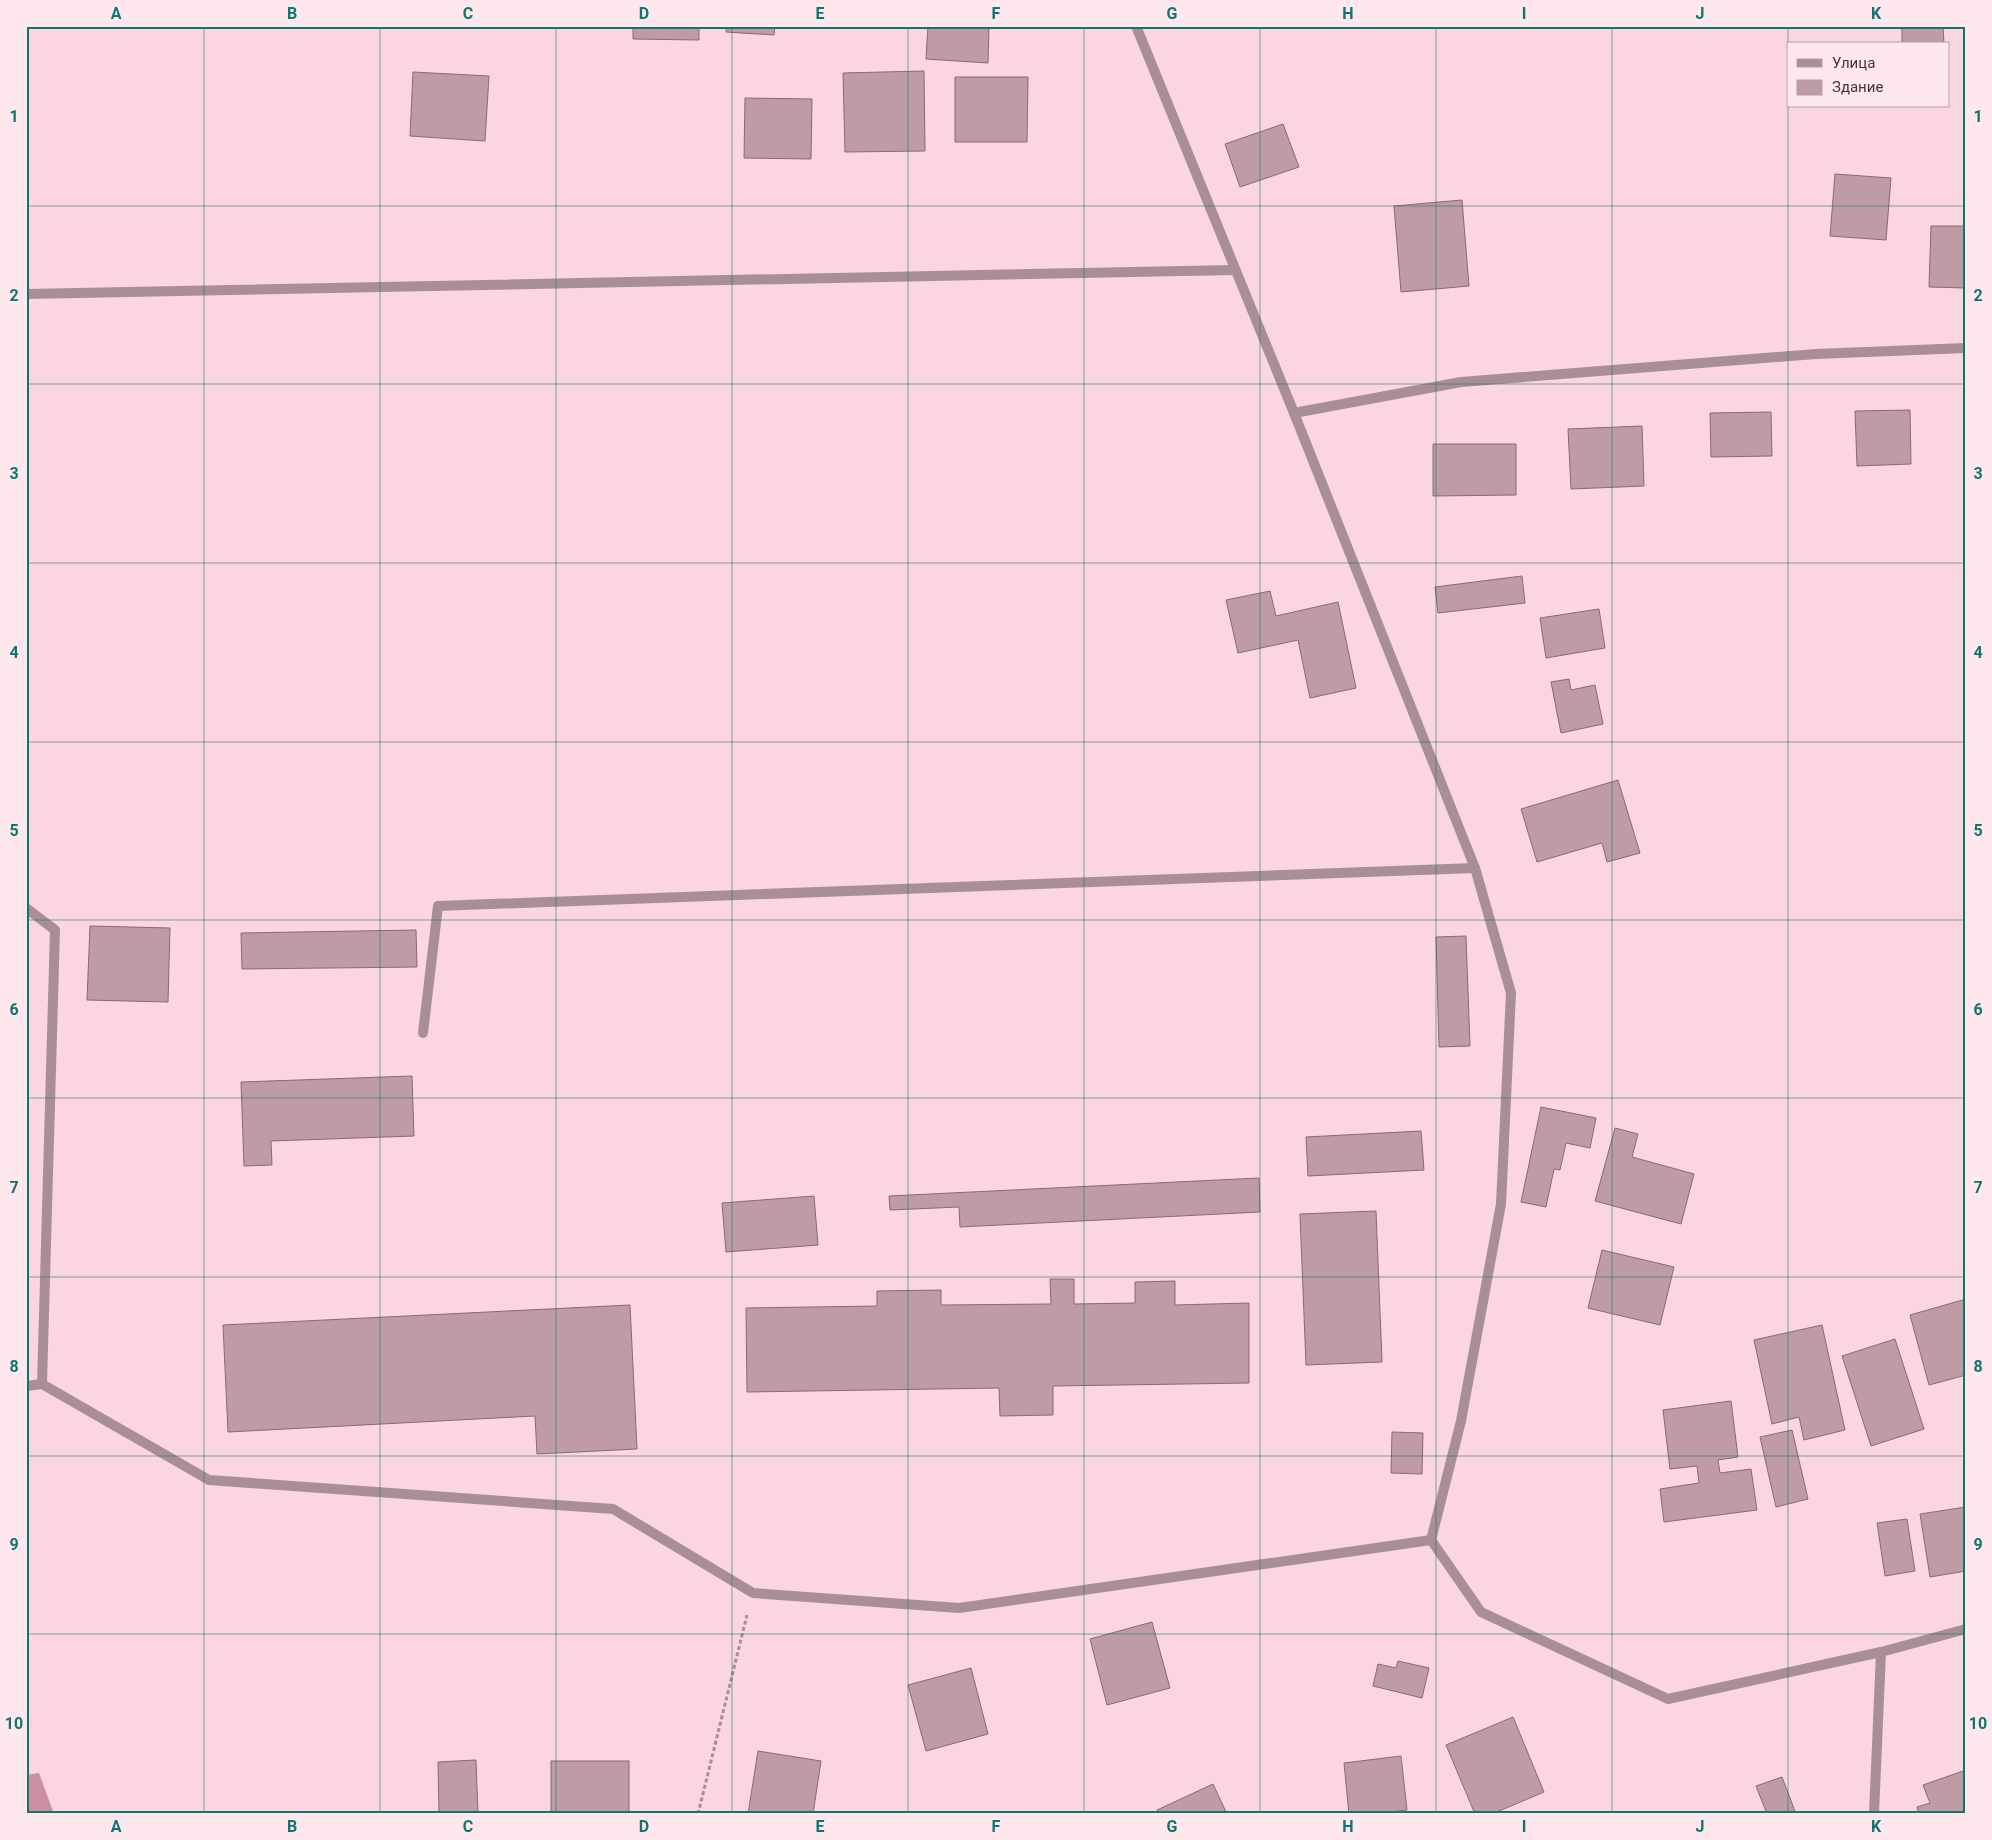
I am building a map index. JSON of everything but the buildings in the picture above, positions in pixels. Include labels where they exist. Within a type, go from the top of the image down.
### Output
[{"type":"street","points":[[1136,26],[1294,413],[1475,868],[1511,993],[1501,1204],[1461,1421],[1431,1540],[1481,1612],[1668,1700],[1880,1652],[1966,1629]]},
{"type":"street","points":[[26,294],[1235,270]]},
{"type":"street","points":[[1294,413],[1461,382],[1816,354],[1966,348]]},
{"type":"street","points":[[423,1033],[438,906],[1475,868]]},
{"type":"street","points":[[26,908],[55,930],[42,1384]]},
{"type":"street","points":[[26,1386],[42,1384],[209,1480],[613,1509],[753,1593],[959,1608],[1431,1540]]},
{"type":"street","points":[[1874,1814],[1880,1652]]},
{"type":"path","points":[[698,1814],[753,1593]]},
{"type":"shaded area","points":[[39,1773],[54,1814],[26,1814],[26,1775]]}]
